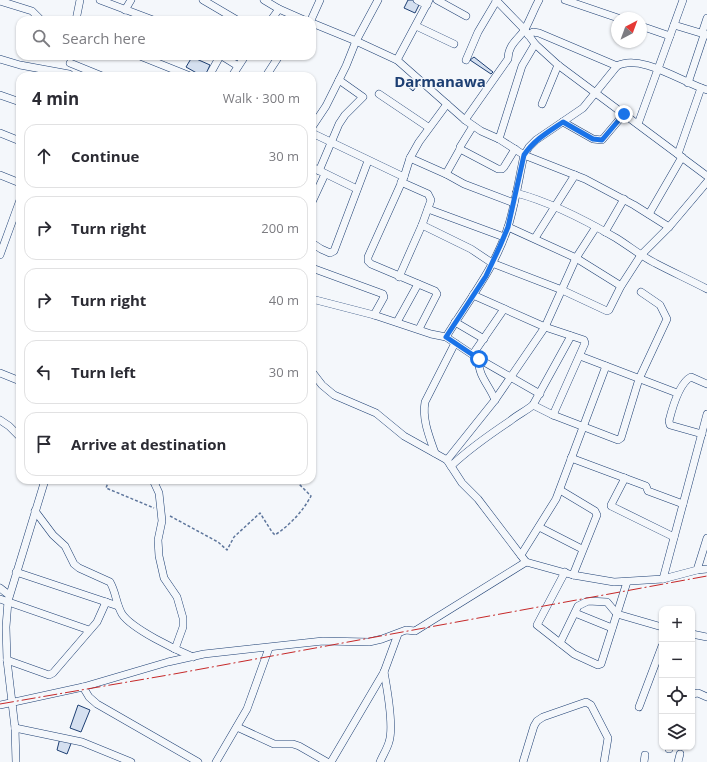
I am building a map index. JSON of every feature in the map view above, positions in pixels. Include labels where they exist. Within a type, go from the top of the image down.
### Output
[{"type":"street","points":[[77,16],[80,0]]},
{"type":"street","points":[[100,0],[142,16]]},
{"type":"street","points":[[125,10],[131,0]]},
{"type":"street","points":[[203,0],[213,2],[232,16]]},
{"type":"street","points":[[264,0],[294,16]]},
{"type":"street","points":[[313,16],[320,0]]},
{"type":"street","points":[[316,121],[326,106],[356,41],[378,0]]},
{"type":"street","points":[[397,60],[428,3],[418,0]]},
{"type":"street","points":[[437,0],[466,16]]},
{"type":"street","points":[[466,60],[478,32],[497,0],[535,44],[558,65],[707,176]]},
{"type":"street","points":[[465,120],[508,58],[514,41],[526,32],[539,0]]},
{"type":"street","points":[[565,0],[611,16]]},
{"type":"street","points":[[638,124],[683,0]]},
{"type":"street","points":[[0,1],[32,11],[37,16]]},
{"type":"street","points":[[275,16],[279,9]]},
{"type":"street","points":[[706,35],[703,30],[707,18]]},
{"type":"street","points":[[674,24],[706,35]]},
{"type":"street","points":[[316,25],[397,60],[465,120],[474,126],[499,139],[524,155],[575,175],[624,199],[668,227]]},
{"type":"street","points":[[416,26],[454,44]]},
{"type":"street","points":[[647,28],[670,36]]},
{"type":"street","points":[[526,32],[539,33],[617,66]]},
{"type":"street","points":[[688,83],[706,35]]},
{"type":"street","points":[[499,139],[522,66],[535,44]]},
{"type":"street","points":[[0,59],[54,72]]},
{"type":"street","points":[[69,72],[70,60]]},
{"type":"street","points":[[72,60],[94,72]]},
{"type":"street","points":[[150,60],[180,72]]},
{"type":"street","points":[[211,72],[219,60]]},
{"type":"street","points":[[228,60],[238,66]]},
{"type":"street","points":[[234,72],[242,60]]},
{"type":"street","points":[[269,72],[276,60]]},
{"type":"street","points":[[446,337],[486,276],[504,237],[514,203],[524,155],[529,147],[536,140],[583,108],[617,66],[622,63],[630,62],[658,69],[704,89],[680,155],[649,214]]},
{"type":"street","points":[[542,104],[558,65]]},
{"type":"street","points":[[316,190],[331,142],[339,124],[345,115],[363,96],[339,80]]},
{"type":"street","points":[[379,94],[428,127]]},
{"type":"street","points":[[0,95],[16,101]]},
{"type":"street","points":[[419,329],[437,294],[435,291],[371,264],[368,261],[368,257],[403,180],[410,158],[428,127],[447,104]]},
{"type":"street","points":[[563,122],[593,139],[602,140],[624,114]]},
{"type":"street","points":[[446,174],[460,147],[474,126]]},
{"type":"street","points":[[0,133],[16,140]]},
{"type":"street","points":[[316,135],[428,194],[431,200],[428,209],[399,277]]},
{"type":"street","points":[[460,149],[498,169],[502,169],[515,149]]},
{"type":"street","points":[[410,158],[446,174],[464,184],[514,203]]},
{"type":"street","points":[[316,246],[330,253],[332,252],[368,161]]},
{"type":"street","points":[[316,169],[357,189]]},
{"type":"street","points":[[535,238],[575,175]]},
{"type":"street","points":[[0,176],[16,182]]},
{"type":"street","points":[[422,225],[471,249],[492,263],[562,290],[606,312],[609,310],[621,286],[641,255],[668,227],[707,182]]},
{"type":"street","points":[[516,193],[533,197],[596,227],[641,255],[707,289]]},
{"type":"street","points":[[605,232],[624,199]]},
{"type":"street","points":[[428,209],[504,237]]},
{"type":"street","points":[[0,255],[16,211]]},
{"type":"street","points":[[508,227],[576,258],[621,286]]},
{"type":"street","points":[[449,463],[495,400],[545,327],[576,258],[596,227]]},
{"type":"street","points":[[316,269],[383,294],[384,297],[374,315]]},
{"type":"street","points":[[397,322],[418,284]]},
{"type":"street","points":[[533,405],[618,440],[622,438],[639,379],[667,319],[660,305],[641,292]]},
{"type":"street","points":[[473,295],[545,327],[585,342],[553,414]]},
{"type":"street","points":[[316,300],[374,315],[431,334],[446,337],[510,378],[540,394]]},
{"type":"street","points":[[473,354],[504,309]]},
{"type":"street","points":[[455,322],[484,339]]},
{"type":"street","points":[[449,463],[533,405],[571,336]]},
{"type":"street","points":[[435,453],[425,422],[423,410],[425,402],[455,343]]},
{"type":"street","points":[[580,356],[677,394]]},
{"type":"street","points":[[479,359],[479,370],[495,400]]},
{"type":"street","points":[[521,555],[556,499],[606,366]]},
{"type":"street","points":[[0,373],[16,379]]},
{"type":"street","points":[[316,377],[322,385],[334,394],[376,413],[404,436],[435,453],[449,463],[462,484],[478,499],[526,562],[573,575],[614,582],[663,579],[697,570],[707,569]]},
{"type":"street","points":[[702,434],[670,425],[669,423],[677,394],[689,378],[690,377],[707,384]]},
{"type":"street","points":[[663,579],[707,414]]},
{"type":"street","points":[[0,420],[16,432]]},
{"type":"street","points":[[571,458],[646,486],[648,491],[683,504]]},
{"type":"street","points":[[625,478],[611,506],[674,537]]},
{"type":"street","points":[[16,762],[15,728],[7,660],[6,626],[8,598],[45,484]]},
{"type":"street","points":[[155,484],[159,493],[162,521],[158,540],[159,556],[164,578],[178,597],[183,618],[183,627],[175,649]]},
{"type":"street","points":[[560,490],[596,513],[573,575]]},
{"type":"street","points":[[35,511],[52,535],[65,546],[74,564],[78,568],[110,582],[115,593],[118,606],[125,617],[137,627],[175,649],[193,657]]},
{"type":"street","points":[[538,527],[582,549]]},
{"type":"street","points":[[697,570],[707,538]]},
{"type":"street","points":[[0,705],[83,687],[168,662],[204,654],[270,648],[323,641],[369,642],[398,634],[406,630],[415,631],[526,562]]},
{"type":"street","points":[[16,572],[118,606]]},
{"type":"street","points":[[565,572],[537,625],[560,644],[578,656],[598,665],[601,664],[627,582]]},
{"type":"street","points":[[0,588],[8,598]]},
{"type":"street","points":[[0,598],[8,598],[89,630]]},
{"type":"street","points":[[560,644],[578,606],[582,603],[595,601],[607,602],[617,614],[659,626]]},
{"type":"street","points":[[7,660],[49,675],[56,670],[97,622],[106,602]]},
{"type":"street","points":[[575,613],[612,628]]},
{"type":"street","points":[[331,762],[384,672],[398,634]]},
{"type":"street","points":[[695,635],[707,637]]},
{"type":"street","points":[[216,762],[252,698],[270,648]]},
{"type":"street","points":[[640,707],[659,654]]},
{"type":"street","points":[[380,762],[389,742],[390,734],[388,700],[384,672]]},
{"type":"street","points":[[83,687],[89,697],[97,704],[198,762]]},
{"type":"street","points":[[695,694],[698,693],[707,697]]},
{"type":"street","points":[[523,762],[534,726],[537,721],[543,717],[586,702],[591,705],[608,738],[604,762]]},
{"type":"street","points":[[15,728],[90,744],[131,762]]},
{"type":"street","points":[[236,728],[274,744],[294,744],[327,762]]},
{"type":"street","points":[[678,762],[680,754]]},
{"type":"path","points":[[108,484],[106,488],[156,509]]},
{"type":"path","points":[[168,515],[218,542],[227,550],[234,537],[260,513],[272,532],[276,535],[287,526],[308,502],[311,496],[299,484]]},
{"type":"building","points":[[408,0],[414,0],[420,3],[415,13],[404,8]]},
{"type":"building","points":[[474,57],[493,72],[491,74],[470,60]]},
{"type":"building","points":[[190,60],[199,60],[210,65],[207,72],[195,72],[186,67]]},
{"type":"building","points":[[404,79],[416,87],[413,91],[401,81]]},
{"type":"building","points":[[78,705],[90,710],[81,732],[70,728]]},
{"type":"building","points":[[60,738],[72,741],[67,754],[57,750]]},
{"type":"power","points":[[0,704],[174,674],[707,576]]},
{"type":"district","name":"Darmanawa","points":[[440,81]]},
{"type":"route","points":[[479,359],[446,337],[486,276],[500,246],[508,227],[524,155],[536,140],[563,122],[593,139],[602,140],[624,114]]}]
